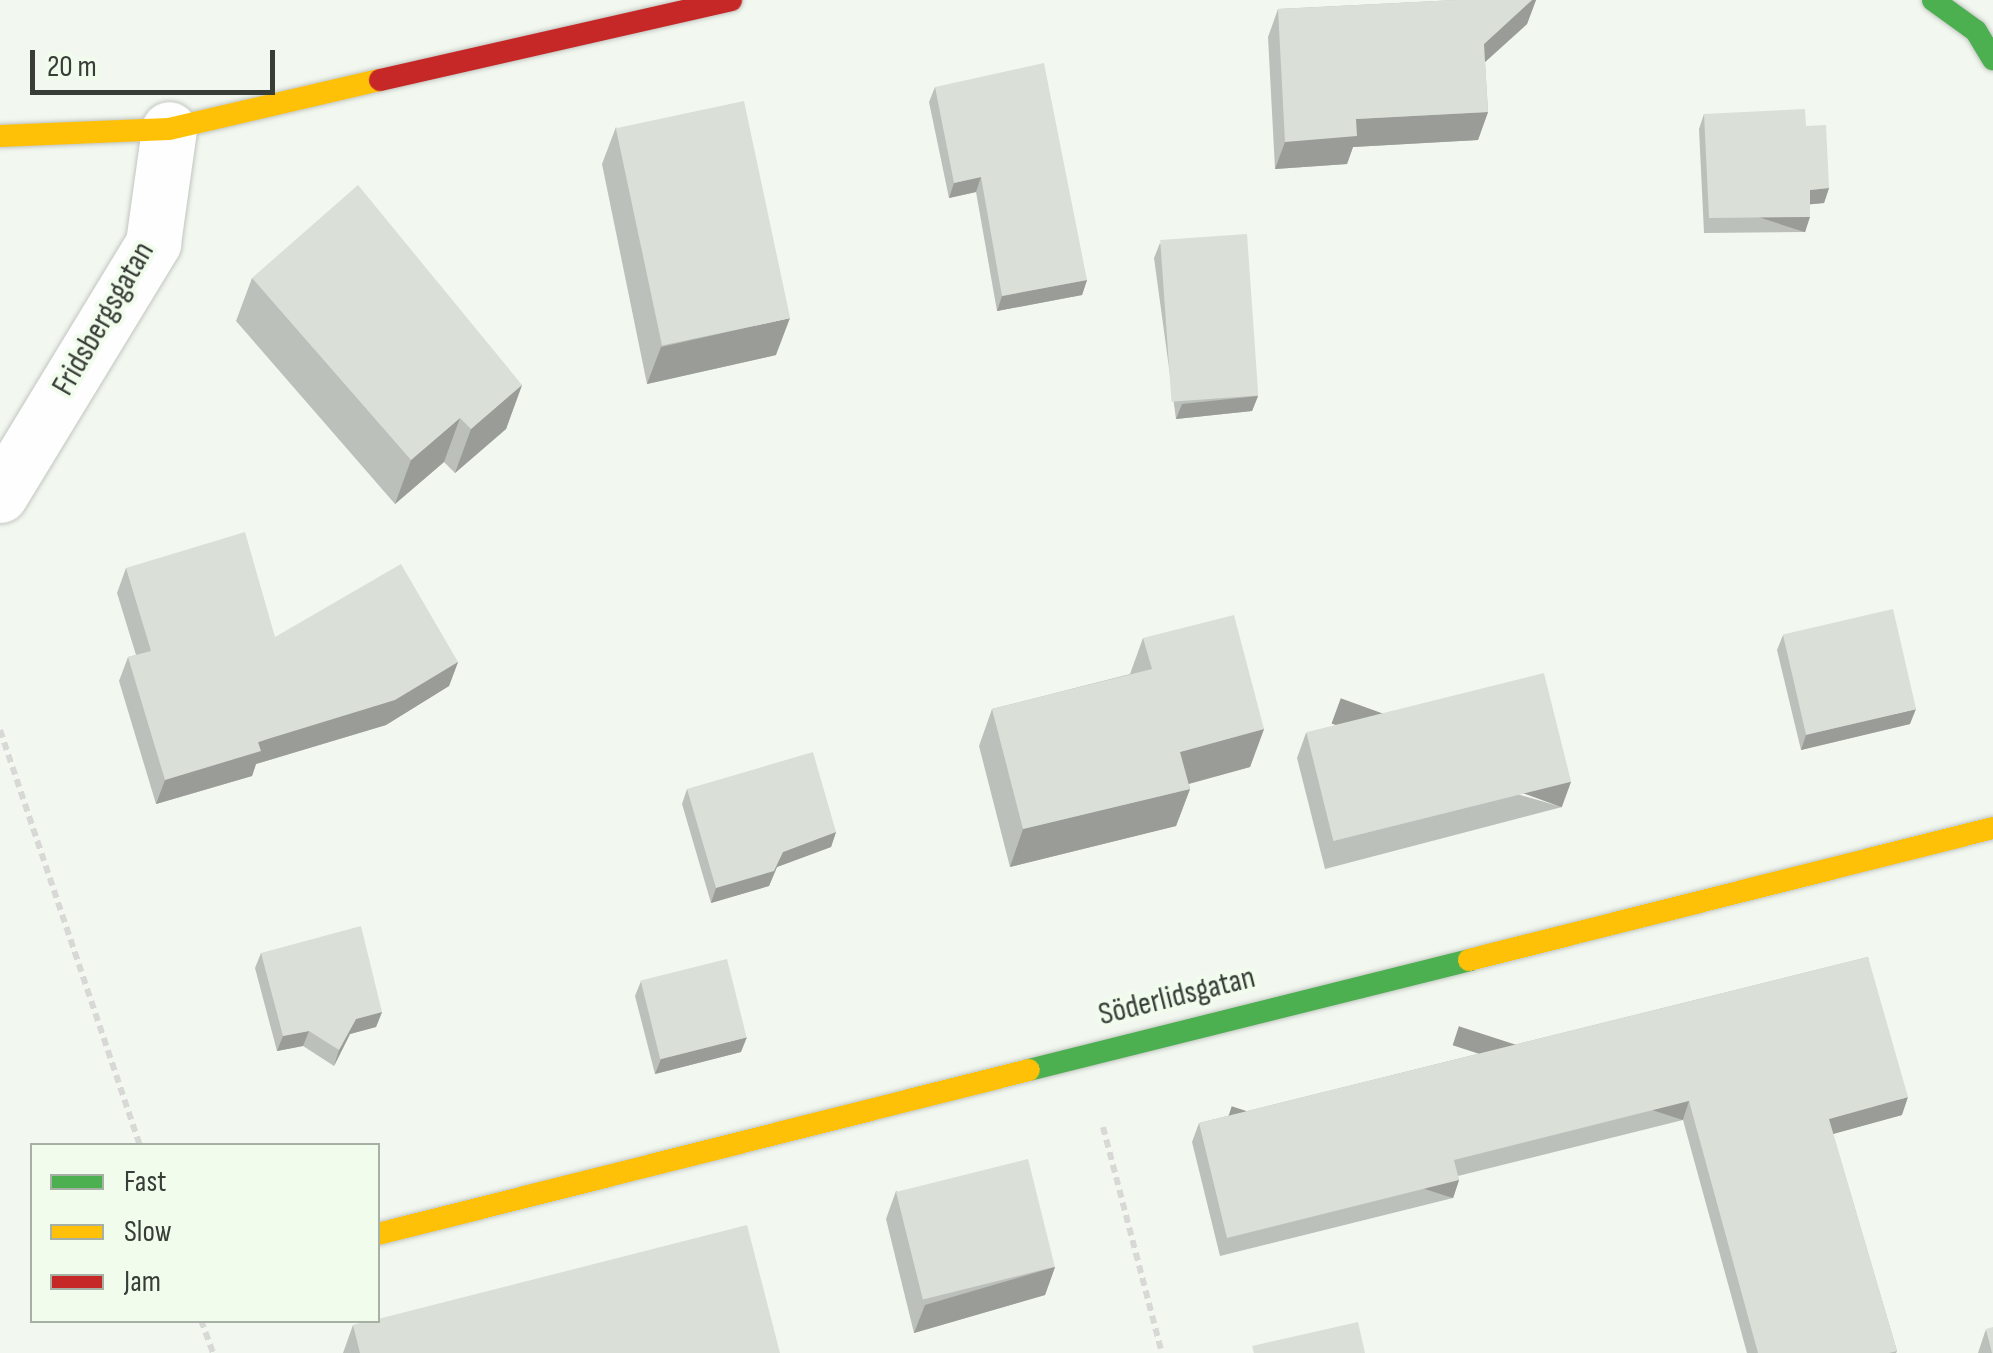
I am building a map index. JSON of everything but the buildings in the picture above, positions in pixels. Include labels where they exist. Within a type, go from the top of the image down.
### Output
[{"type":"street","points":[[0,136],[169,129],[731,0]]},
{"type":"street","points":[[1933,0],[1976,31],[1993,59]]},
{"type":"street","name":"Fridsbergsgatan","points":[[0,495],[153,243],[169,129]]},
{"type":"street","name":"Söderlidsgatan","points":[[380,1233],[1082,1053],[1993,828]]},
{"type":"path","points":[[0,730],[139,1143]]},
{"type":"path","points":[[1082,1053],[1162,1353]]},
{"type":"path","points":[[201,1323],[213,1353]]},
{"type":"traffic: fast","points":[[1933,0],[1976,31],[1993,59]]},
{"type":"traffic: fast","points":[[1029,1070],[1469,960]]},
{"type":"traffic: slow","points":[[0,136],[169,129],[380,80]]},
{"type":"traffic: slow","points":[[1469,960],[1993,828]]},
{"type":"traffic: slow","points":[[380,1233],[1029,1070]]},
{"type":"traffic: jam","points":[[380,80],[731,0]]}]
